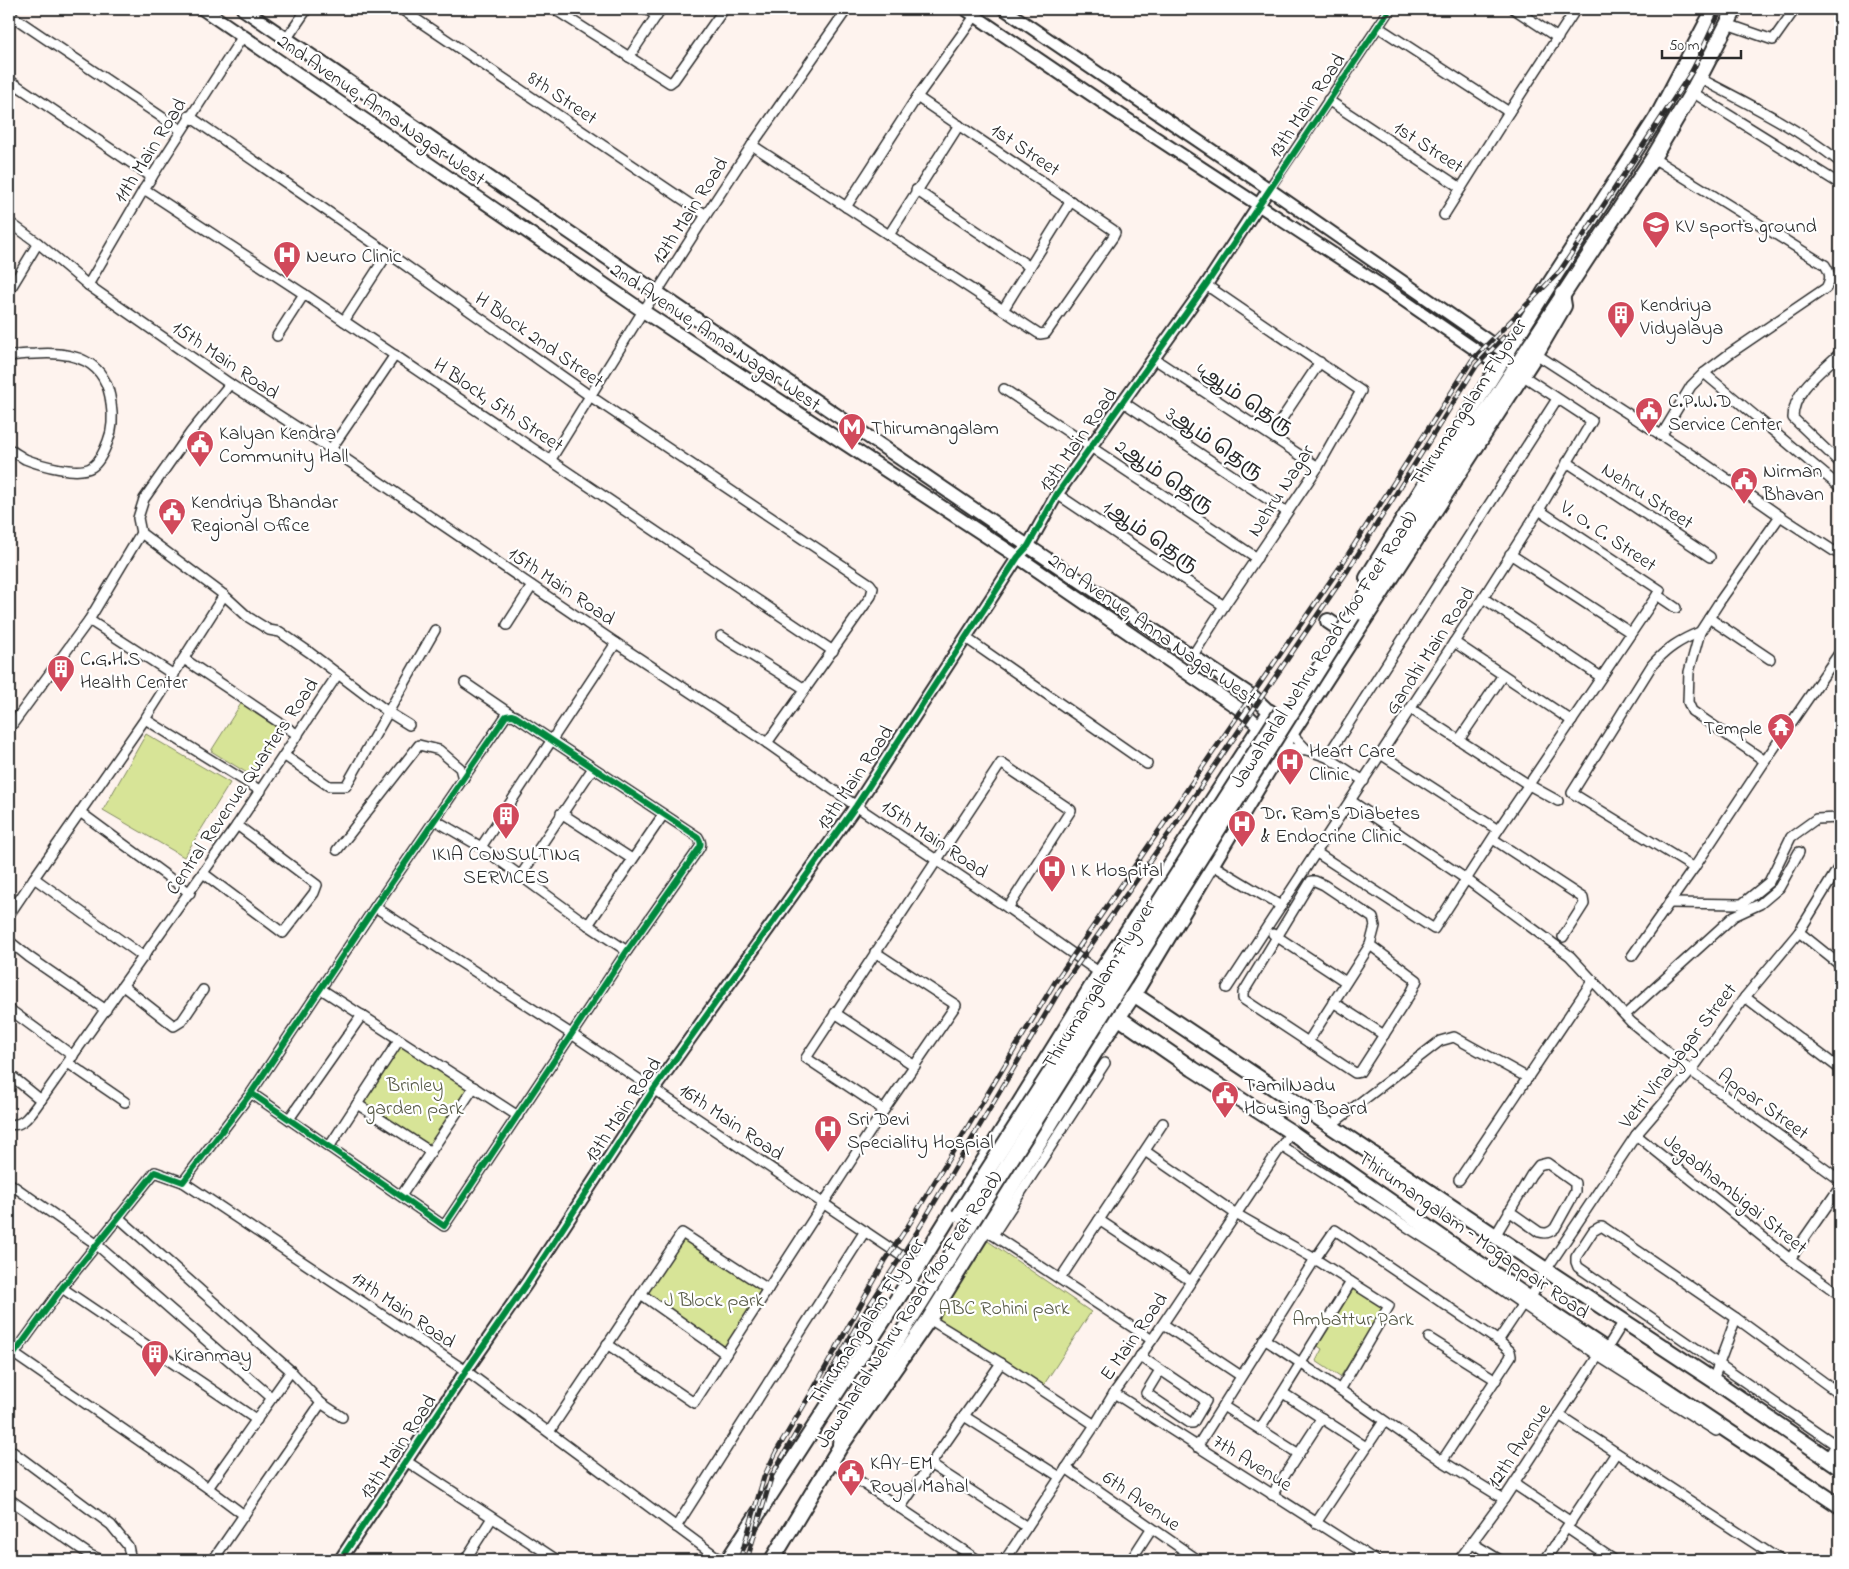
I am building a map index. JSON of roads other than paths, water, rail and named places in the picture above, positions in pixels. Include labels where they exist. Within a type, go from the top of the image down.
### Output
[{"type":"main road","name":"2nd Avenue, Anna Nagar West","points":[[203,9],[643,311],[1018,557],[1244,712],[1282,747]]},
{"type":"main road","name":"2nd Avenue, Anna Nagar West","points":[[243,9],[1028,546],[1255,698],[1291,733]]},
{"type":"main road","points":[[1492,361],[1534,295],[1544,290],[1657,117],[1714,9]]},
{"type":"main road","name":"Jawaharlal Nehru Road (100 Feet Road)","points":[[772,1560],[840,1447],[989,1232],[1074,1086],[1134,994],[1282,747],[1536,354],[1564,306],[1562,294],[1653,158],[1692,92],[1735,9]]},
{"type":"main road","name":"Thirumangalam Flyover","points":[[840,1447],[842,1428],[1349,613],[1544,290]]},
{"type":"main road","name":"Thirumangalam Flyover","points":[[811,1432],[832,1416],[1349,613],[1562,294]]},
{"type":"main road","points":[[1328,621],[1353,638]]},
{"type":"main road","name":"Jawaharlal Nehru Road (100 Feet Road)","points":[[728,1560],[918,1267],[1100,973],[1270,712]]},
{"type":"main road","name":"Thirumangalam – Mogappair Road","points":[[1100,973],[1713,1380],[1840,1467]]},
{"type":"main road","name":"Thirumangalam – Mogappair Road","points":[[1086,995],[1193,1069],[1291,1132],[1526,1302],[1840,1506]]},
{"type":"main road","points":[[1043,1065],[1074,1086]]},
{"type":"street","points":[[287,38],[307,9]]},
{"type":"street","name":"8th Street","points":[[401,9],[706,215]]},
{"type":"street","points":[[554,9],[667,82],[672,82],[724,9]]},
{"type":"street","points":[[629,57],[659,12],[646,9]]},
{"type":"street","name":"12th Main Road","points":[[551,459],[643,311],[752,145],[847,9]]},
{"type":"street","points":[[965,9],[1115,111],[1396,295],[1492,361]]},
{"type":"street","points":[[1004,9],[1500,349]]},
{"type":"street","name":"13th Main Road","points":[[340,1560],[527,1283],[654,1089],[856,806],[1018,557],[1028,546],[1057,494],[1206,285],[1390,9]]},
{"type":"street","points":[[1514,9],[1558,38]]},
{"type":"street","points":[[1444,215],[1576,9]]},
{"type":"street","points":[[1728,24],[1773,40],[1795,9]]},
{"type":"street","points":[[9,14],[181,130]]},
{"type":"street","points":[[846,207],[917,97],[975,16]]},
{"type":"street","points":[[1378,27],[1509,112]]},
{"type":"street","name":"11th Main Road","points":[[88,285],[189,116],[243,36]]},
{"type":"street","points":[[1699,78],[1745,101],[1822,147],[1840,162]]},
{"type":"street","points":[[9,80],[152,177]]},
{"type":"street","points":[[1692,92],[1840,184]]},
{"type":"street","name":"1st Street","points":[[917,97],[1114,231],[1114,235],[1048,330],[1043,334],[1038,333],[1004,310]]},
{"type":"street","name":"1st Street","points":[[1328,100],[1461,188]]},
{"type":"street","name":"H Block 2nd Street","points":[[189,116],[388,253],[590,396],[866,580],[872,588],[871,596],[833,651]]},
{"type":"street","points":[[889,235],[959,125]]},
{"type":"street","points":[[752,145],[1004,310],[1071,201]]},
{"type":"street","points":[[1653,158],[1825,265],[1829,272],[1830,280],[1826,288],[1704,373],[1691,386],[1661,436]]},
{"type":"street","name":"H Block, 5th Street","points":[[144,189],[344,320],[833,651]]},
{"type":"street","points":[[916,190],[1030,267]]},
{"type":"street","name":"15th Main Road","points":[[9,222],[38,243],[88,285],[230,384],[331,449],[616,643],[767,743],[1100,973]]},
{"type":"street","points":[[9,291],[38,243]]},
{"type":"street","points":[[344,320],[388,253]]},
{"type":"street","points":[[1830,280],[1840,278]]},
{"type":"street","points":[[1206,285],[1320,362],[1271,435]]},
{"type":"street","points":[[277,336],[304,294]]},
{"type":"street","points":[[9,357],[53,352],[72,355],[88,362],[102,373],[110,390],[113,422],[103,453],[94,466],[83,471],[60,468],[25,459],[9,449]]},
{"type":"street","points":[[1840,353],[1808,384],[1797,398],[1793,410],[1793,418],[1840,463]]},
{"type":"street","points":[[1536,354],[1840,555]]},
{"type":"street","points":[[331,449],[395,355]]},
{"type":"street","name":"4ஆம் தெரு","points":[[1153,358],[1318,467]]},
{"type":"street","name":"Nehru Nagar","points":[[1192,656],[1318,467],[1360,391],[1320,362]]},
{"type":"street","points":[[1704,373],[1840,487]]},
{"type":"street","name":"Gandhi Main Road","points":[[1226,988],[1382,755],[1540,510],[1592,420],[1522,375]]},
{"type":"street","points":[[9,729],[89,620],[141,532],[138,518],[144,499],[190,432],[230,384]]},
{"type":"street","name":"2ஆம் தெரு","points":[[1004,389],[1257,558]]},
{"type":"street","points":[[1327,757],[1557,398]]},
{"type":"street","name":"3ஆம் தெரு","points":[[1122,402],[1287,512]]},
{"type":"street","name":"Nehru Street","points":[[1567,462],[1710,557]]},
{"type":"street","name":"1ஆம் தெரு","points":[[1057,494],[1224,606]]},
{"type":"street","name":"V. O. C. Street","points":[[1540,510],[1658,592],[1676,608]]},
{"type":"street","points":[[1765,761],[1692,711],[1688,702],[1689,672],[1700,632],[1780,516]]},
{"type":"street","name":"Central Revenue Quarters Road","points":[[9,1124],[15,1126],[21,1124],[71,1059],[238,825],[338,674],[280,632],[269,630],[248,617],[224,595],[141,532]]},
{"type":"street","points":[[1510,554],[1632,633]]},
{"type":"street","points":[[506,625],[532,586]]},
{"type":"street","points":[[1317,853],[1434,929],[1498,830],[1658,592]]},
{"type":"street","points":[[9,915],[13,901],[34,878],[145,719],[224,595]]},
{"type":"street","points":[[1483,598],[1601,677]]},
{"type":"street","points":[[1709,618],[1770,659]]},
{"type":"street","points":[[89,620],[174,675]]},
{"type":"street","points":[[285,756],[329,786],[346,786],[435,630]]},
{"type":"street","points":[[1694,868],[1572,793],[1652,666],[1674,644],[1683,638],[1700,632]]},
{"type":"street","points":[[721,636],[805,689]]},
{"type":"street","points":[[966,638],[1147,764]]},
{"type":"street","points":[[1454,642],[1572,721]]},
{"type":"street","points":[[481,847],[616,643]]},
{"type":"street","points":[[767,743],[833,651]]},
{"type":"street","points":[[1632,956],[1840,652]]},
{"type":"street","points":[[184,659],[298,735]]},
{"type":"street","points":[[338,674],[388,712],[409,725]]},
{"type":"street","points":[[1459,740],[1503,676]]},
{"type":"street","points":[[251,1093],[444,1226],[628,951],[700,848],[701,843],[698,837],[465,683]]},
{"type":"street","points":[[1411,709],[1529,785],[1558,801]]},
{"type":"street","points":[[183,1182],[251,1093],[503,719],[508,715],[512,715]]},
{"type":"street","points":[[145,719],[261,791]]},
{"type":"street","points":[[1291,733],[1307,750]]},
{"type":"street","points":[[336,850],[419,745],[439,750],[460,768],[463,779]]},
{"type":"street","points":[[1282,747],[1307,750],[1327,757],[1364,781]]},
{"type":"street","points":[[1382,755],[1498,830]]},
{"type":"street","points":[[884,1110],[806,1058],[1001,763],[1071,810],[1008,908]]},
{"type":"street","points":[[521,875],[593,768]]},
{"type":"street","name":"Appar Street","points":[[1350,801],[1466,879],[1570,956],[1624,1015],[1690,1071],[1840,1180]]},
{"type":"street","points":[[80,812],[190,892]]},
{"type":"street","points":[[561,813],[632,859]]},
{"type":"street","points":[[588,925],[664,814]]},
{"type":"street","points":[[1670,903],[1742,904],[1769,882],[1791,837],[1816,819],[1840,818]]},
{"type":"street","points":[[435,820],[481,847],[588,925],[628,951]]},
{"type":"street","points":[[203,873],[283,933],[314,893],[317,885],[238,825]]},
{"type":"street","points":[[1493,839],[1583,898],[1584,904],[1563,937]]},
{"type":"street","points":[[1624,1015],[1734,916],[1760,904],[1779,888],[1799,852]]},
{"type":"street","points":[[1211,864],[1281,906]]},
{"type":"street","name":"Vetri Vinayagar Street","points":[[1498,1341],[1526,1302],[1584,1211],[1636,1135],[1690,1071],[1745,997],[1798,932],[1840,865]]},
{"type":"street","points":[[34,878],[144,957]]},
{"type":"street","points":[[1308,1042],[1370,945],[1375,926],[1373,918],[1315,881],[1311,881],[1243,993],[1243,999],[1308,1042],[1355,1073],[1360,1072],[1417,980],[1370,945]]},
{"type":"street","name":"16th Main Road","points":[[375,908],[573,1035],[918,1267]]},
{"type":"street","points":[[1266,930],[1346,982]]},
{"type":"street","points":[[1798,932],[1840,965]]},
{"type":"street","points":[[9,940],[36,962],[108,1007]]},
{"type":"street","points":[[607,1344],[694,1403],[884,1110],[956,1005],[875,952]]},
{"type":"street","points":[[1458,1180],[1593,980]]},
{"type":"street","points":[[123,986],[174,1026],[182,1021],[203,990]]},
{"type":"street","points":[[321,989],[518,1116]]},
{"type":"street","points":[[1745,997],[1840,1069]]},
{"type":"street","points":[[1333,1002],[1384,1035]]},
{"type":"street","points":[[9,1009],[126,1102]]},
{"type":"street","points":[[835,1014],[915,1066]]},
{"type":"street","points":[[289,1119],[362,1015]]},
{"type":"street","points":[[1331,1126],[1440,1041],[1448,1037],[1454,1037],[1528,1078]]},
{"type":"street","points":[[329,1147],[399,1040]]},
{"type":"street","points":[[1105,1063],[989,1232],[1152,1340]]},
{"type":"street","points":[[9,1074],[41,1100]]},
{"type":"street","points":[[401,1196],[474,1087]]},
{"type":"street","points":[[357,1104],[431,1152]]},
{"type":"street","points":[[1060,1279],[1163,1123]]},
{"type":"street","name":"E Main Road","points":[[1005,1560],[1095,1425],[1114,1393],[1163,1324],[1291,1132]]},
{"type":"street","name":"Jegadhambigai Street","points":[[1636,1135],[1790,1259],[1840,1296]]},
{"type":"street","points":[[1281,1146],[1526,1302]]},
{"type":"street","points":[[1144,1151],[1236,1214],[1315,1259],[1389,1306],[1340,1390]]},
{"type":"street","points":[[1495,1236],[1509,1211],[1539,1165],[1547,1163],[1575,1183],[1575,1192],[1551,1232],[1545,1234],[1539,1232],[1509,1211]]},
{"type":"street","name":"17th Main Road","points":[[118,1217],[155,1172],[183,1182],[466,1371],[721,1560]]},
{"type":"street","points":[[9,1183],[96,1244],[272,1398]]},
{"type":"street","points":[[1790,1259],[1840,1187]]},
{"type":"street","points":[[1570,1201],[1584,1211]]},
{"type":"street","points":[[244,1515],[208,1488],[12,1358],[62,1288],[118,1217],[291,1371],[321,1402],[342,1416]]},
{"type":"street","points":[[1099,1220],[1191,1281]]},
{"type":"street","points":[[1828,1459],[1838,1441],[1578,1267],[1576,1257],[1593,1231],[1603,1227],[1736,1318],[1840,1394]]},
{"type":"street","points":[[1197,1447],[1335,1230],[1498,1341],[1510,1352],[1511,1356],[1442,1462]]},
{"type":"street","points":[[676,1527],[865,1232]]},
{"type":"street","points":[[549,1432],[682,1234],[768,1289]]},
{"type":"street","points":[[1562,1246],[1576,1257]]},
{"type":"street","points":[[1260,1429],[1351,1282]]},
{"type":"street","points":[[62,1288],[257,1420]]},
{"type":"street","points":[[641,1294],[726,1354]]},
{"type":"street","points":[[1713,1380],[1736,1318]]},
{"type":"street","points":[[929,1319],[1001,1363],[1095,1425]]},
{"type":"street","name":"12th Avenue","points":[[1459,1560],[1504,1499],[1624,1321]]},
{"type":"street","points":[[1163,1324],[1241,1376]]},
{"type":"street","points":[[1430,1338],[1496,1380]]},
{"type":"street","points":[[1264,1339],[1442,1462],[1504,1499]]},
{"type":"street","points":[[1140,1356],[1206,1401],[1194,1423],[1190,1423],[1146,1393],[1160,1370]]},
{"type":"street","points":[[900,1508],[1001,1363]]},
{"type":"street","points":[[208,1488],[291,1371]]},
{"type":"street","points":[[1656,1388],[1840,1514]]},
{"type":"street","name":"7th Avenue","points":[[1114,1393],[1375,1560]]},
{"type":"street","points":[[1283,1393],[1366,1447]]},
{"type":"street","points":[[213,1560],[321,1402]]},
{"type":"street","points":[[1223,1406],[1298,1454]]},
{"type":"street","points":[[1559,1415],[1780,1560]]},
{"type":"street","points":[[964,1416],[1060,1477]]},
{"type":"street","points":[[1174,1432],[1182,1418]]},
{"type":"street","points":[[1272,1495],[1322,1418]]},
{"type":"street","points":[[1316,1523],[1384,1421]]},
{"type":"street","points":[[9,1449],[111,1525],[128,1546],[131,1560]]},
{"type":"street","points":[[1545,1560],[1616,1453]]},
{"type":"street","points":[[406,1461],[557,1560]]},
{"type":"street","points":[[832,1462],[978,1560]]},
{"type":"street","points":[[930,1464],[1027,1527]]},
{"type":"street","name":"6th Avenue","points":[[1066,1468],[1198,1560]]},
{"type":"street","points":[[1514,1484],[1614,1560]]},
{"type":"street","points":[[9,1499],[90,1555],[102,1560]]},
{"type":"street","points":[[465,1560],[492,1518]]},
{"type":"street","points":[[1131,1560],[1151,1529]]},
{"type":"street","points":[[1472,1543],[1500,1560]]},
{"type":"railway","points":[[740,1560],[764,1477],[776,1452],[885,1261],[1055,982],[1340,567],[1472,360],[1560,271],[1693,70],[1721,9]]},
{"type":"railway","points":[[825,1382],[860,1320],[917,1232],[1061,988],[1168,835],[1348,570],[1477,365],[1504,337]]},
{"type":"railway","points":[[747,1560],[772,1475],[799,1428]]},
{"type":"place","name":"KV sports ground","points":[[1656,249]]},
{"type":"place","name":"Neuro Clinic","points":[[287,279]]},
{"type":"place","name":"Kendriya Vidyalaya","points":[[1621,339]]},
{"type":"place","name":"C.P.W.D Service Center","points":[[1649,435]]},
{"type":"place","name":"Thirumangalam","points":[[852,451]]},
{"type":"place","name":"Kalyan Kendra Community Hall","points":[[200,468]]},
{"type":"place","name":"Nirman Bhavan","points":[[1744,505]]},
{"type":"place","name":"Kendriya Bhandar Regional Office","points":[[172,536]]},
{"type":"place","name":"C.G.H.S Health Center","points":[[61,693]]},
{"type":"place","name":"Temple","points":[[1781,751]]},
{"type":"place","name":"Heart Care Clinic","points":[[1290,786]]},
{"type":"place","name":"IKIA CONSULTING SERVICES","points":[[506,840]]},
{"type":"place","name":"Dr. Ram's Diabetes & Endocrine Clinic","points":[[1242,848]]},
{"type":"place","name":"I K Hospital","points":[[1052,893]]},
{"type":"place","name":"TamilNadu Housing Board","points":[[1225,1119]]},
{"type":"place","name":"Sri Devi Speciality Hospial","points":[[828,1153]]},
{"type":"place","name":"Kiranmay","points":[[155,1378]]},
{"type":"place","name":"KAY-EM Royal Mahal","points":[[851,1497]]},
{"type":"park label","name":"Brinley garden park","points":[[415,1096]]},
{"type":"park label","name":"J Block park","points":[[714,1299]]},
{"type":"park label","name":"ABC Rohini park","points":[[1004,1307]]},
{"type":"park label","name":"Ambattur Park","points":[[1353,1318]]}]
